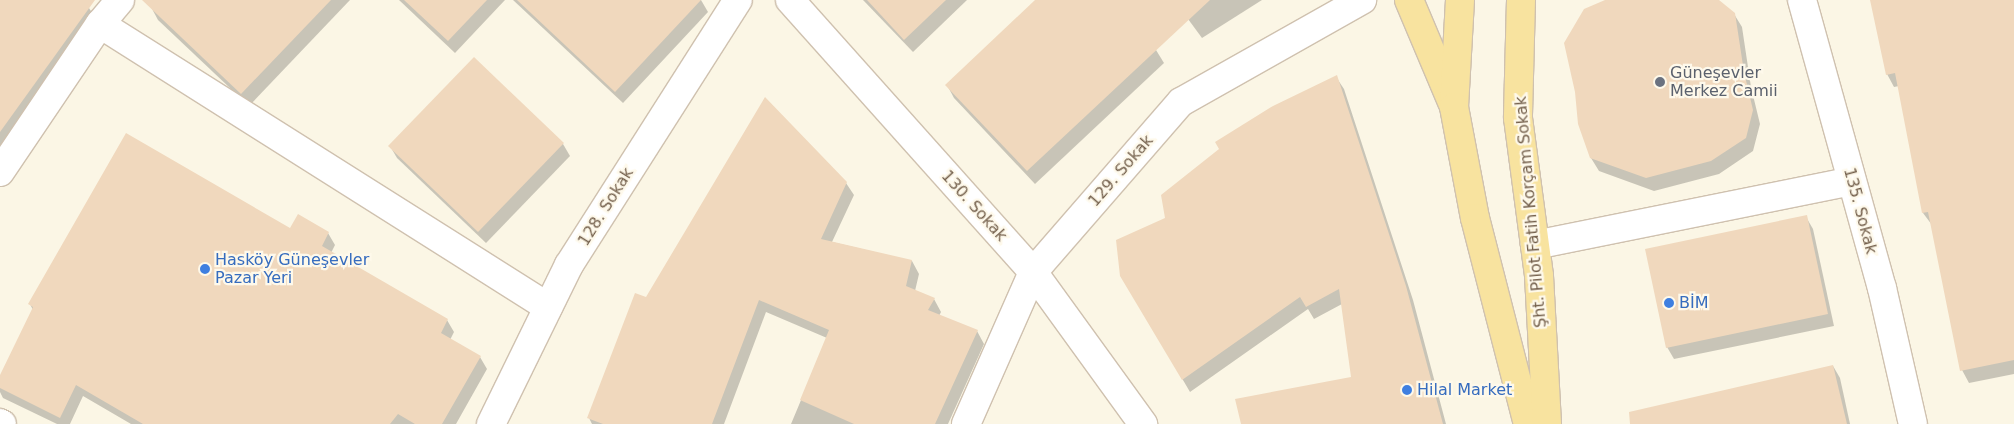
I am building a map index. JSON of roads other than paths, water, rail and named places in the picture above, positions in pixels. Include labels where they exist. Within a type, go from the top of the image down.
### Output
[{"type":"main road","points":[[1408,0],[1454,107],[1475,218],[1528,424]]},
{"type":"main road","points":[[1454,107],[1460,0]]},
{"type":"main road","name":"Şht. Pilot Fatih Korçam Sokak","points":[[1522,0],[1518,118],[1535,245],[1548,424]]},
{"type":"street","points":[[0,172],[100,24],[120,0]]},
{"type":"street","name":"128. Sokak","points":[[491,424],[569,265],[738,0]]},
{"type":"street","name":"130. Sokak","points":[[790,0],[1033,272],[1143,424]]},
{"type":"street","name":"129. Sokak","points":[[966,424],[1033,272],[1181,102],[1362,0]]},
{"type":"street","name":"135. Sokak","points":[[1802,0],[1882,288],[1913,424]]},
{"type":"street","points":[[100,24],[548,307]]},
{"type":"street","points":[[1535,245],[1852,181]]},
{"type":"place","name":"Güneşevler Merkez Camii","points":[[1660,82]]},
{"type":"place","name":"Hasköy Güneşevler Pazar Yeri","points":[[205,269]]},
{"type":"place","name":"BİM","points":[[1669,303]]},
{"type":"place","name":"Hilal Market","points":[[1407,390]]}]
